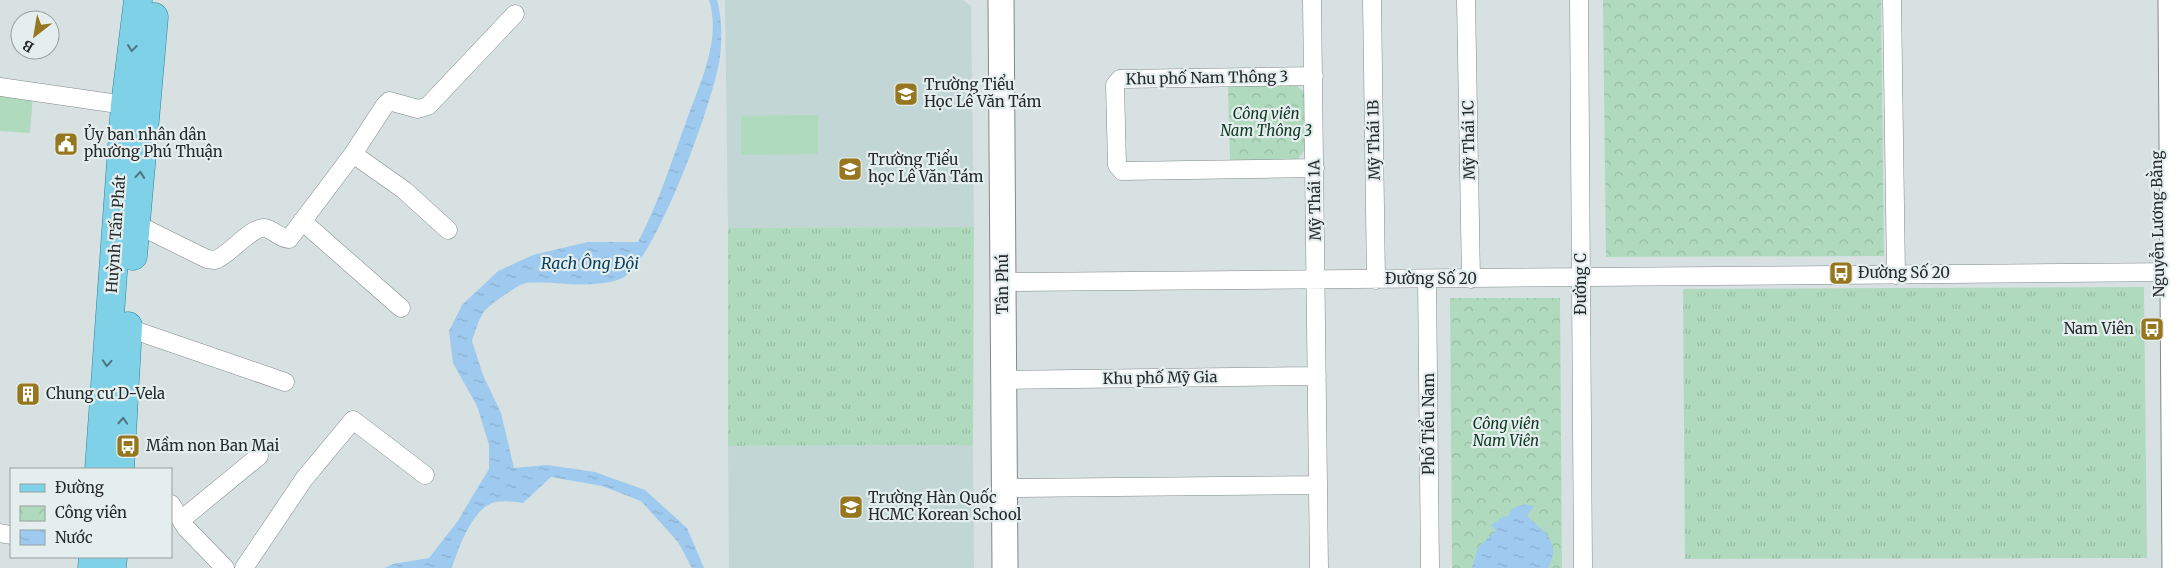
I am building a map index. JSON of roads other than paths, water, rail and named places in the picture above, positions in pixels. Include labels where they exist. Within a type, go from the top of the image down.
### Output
[{"type":"main road","name":"Huỳnh Tấn Phát","points":[[120,468],[128,328],[138,0]]},
{"type":"main road","name":"Huỳnh Tấn Phát","points":[[135,106],[155,0]]},
{"type":"main road","name":"Tân Phú","points":[[1001,0],[1004,568]]},
{"type":"main road","name":"Nguyễn Lương Bằng","points":[[2156,0],[2170,272],[2160,568]]},
{"type":"main road","name":"Nguyễn Lương Bằng","points":[[2171,0],[2170,272],[2175,568]]},
{"type":"main road","name":"Huỳnh Tấn Phát","points":[[99,468],[130,215]]},
{"type":"street","name":"Mỹ Thái 1A","points":[[1312,0],[1317,280]]},
{"type":"street","name":"Mỹ Thái 1B","points":[[1372,0],[1376,280]]},
{"type":"street","name":"Mỹ Thái 1C","points":[[1466,0],[1471,279]]},
{"type":"street","name":"Đường C","points":[[1579,0],[1583,568]]},
{"type":"street","points":[[1892,0],[1896,275]]},
{"type":"street","points":[[130,215],[206,259],[215,260],[258,229],[270,229],[289,239],[353,154],[385,104],[389,101],[418,108],[428,106],[515,14]]},
{"type":"street","name":"Khu phố Nam Thông 3","points":[[1314,76],[1120,79],[1115,85],[1117,165],[1122,171],[1315,168]]},
{"type":"street","points":[[0,87],[135,106]]},
{"type":"street","points":[[353,154],[404,190],[448,230]]},
{"type":"street","points":[[302,221],[401,308]]},
{"type":"street","name":"Đường Số 20","points":[[1003,282],[1427,280],[2170,272]]},
{"type":"street","points":[[1317,280],[1319,568]]},
{"type":"street","name":"Phố Tiểu Nam","points":[[1427,280],[1430,568]]},
{"type":"street","points":[[128,328],[285,382]]},
{"type":"street","name":"Khu phố Mỹ Gia","points":[[1003,380],[1317,376]]},
{"type":"street","points":[[244,568],[304,479],[353,420],[425,475]]},
{"type":"street","points":[[181,520],[259,456]]},
{"type":"street","points":[[1004,488],[1318,485]]},
{"type":"street","points":[[172,506],[186,528],[225,568]]},
{"type":"water","name":"Rạch Ông Đội","points":[[709,0],[717,0],[721,21],[721,50],[716,77],[696,139],[668,209],[652,240],[637,263],[624,277],[610,282],[595,284],[523,284],[485,310],[472,341],[483,375],[501,413],[514,468],[547,465],[595,472],[645,490],[687,528],[704,568],[692,568],[678,542],[641,501],[602,486],[551,477],[523,503],[496,502],[480,511],[468,529],[452,568],[385,568],[393,564],[429,558],[457,522],[489,469],[489,445],[477,406],[453,363],[449,331],[462,305],[498,271],[533,255],[588,242],[638,242],[664,183],[707,62],[713,31]]},
{"type":"water","points":[[1525,504],[1534,506],[1527,516],[1550,538],[1553,551],[1548,568],[1472,568],[1478,547],[1496,531],[1491,525],[1508,516],[1513,508]]},
{"type":"place","name":"Trường Tiểu Học Lê Văn Tám","points":[[906,94]]},
{"type":"place","name":"Ủy ban nhân dân phường Phú Thuận","points":[[66,144]]},
{"type":"place","name":"Trường Tiểu học Lê Văn Tám","points":[[850,169]]},
{"type":"place","name":"Đường Số 20","points":[[1841,273]]},
{"type":"place","name":"Nam Viên","points":[[2152,329]]},
{"type":"place","name":"Chung cư D-Vela","points":[[28,394]]},
{"type":"place","name":"Mầm non Ban Mai","points":[[128,446]]},
{"type":"place","name":"Trường Hàn Quốc HCMC Korean School","points":[[851,507]]},
{"type":"park label","name":"Công viên Nam Thông 3","points":[[1266,122]]},
{"type":"park label","name":"Công viên Nam Viên","points":[[1506,432]]}]
